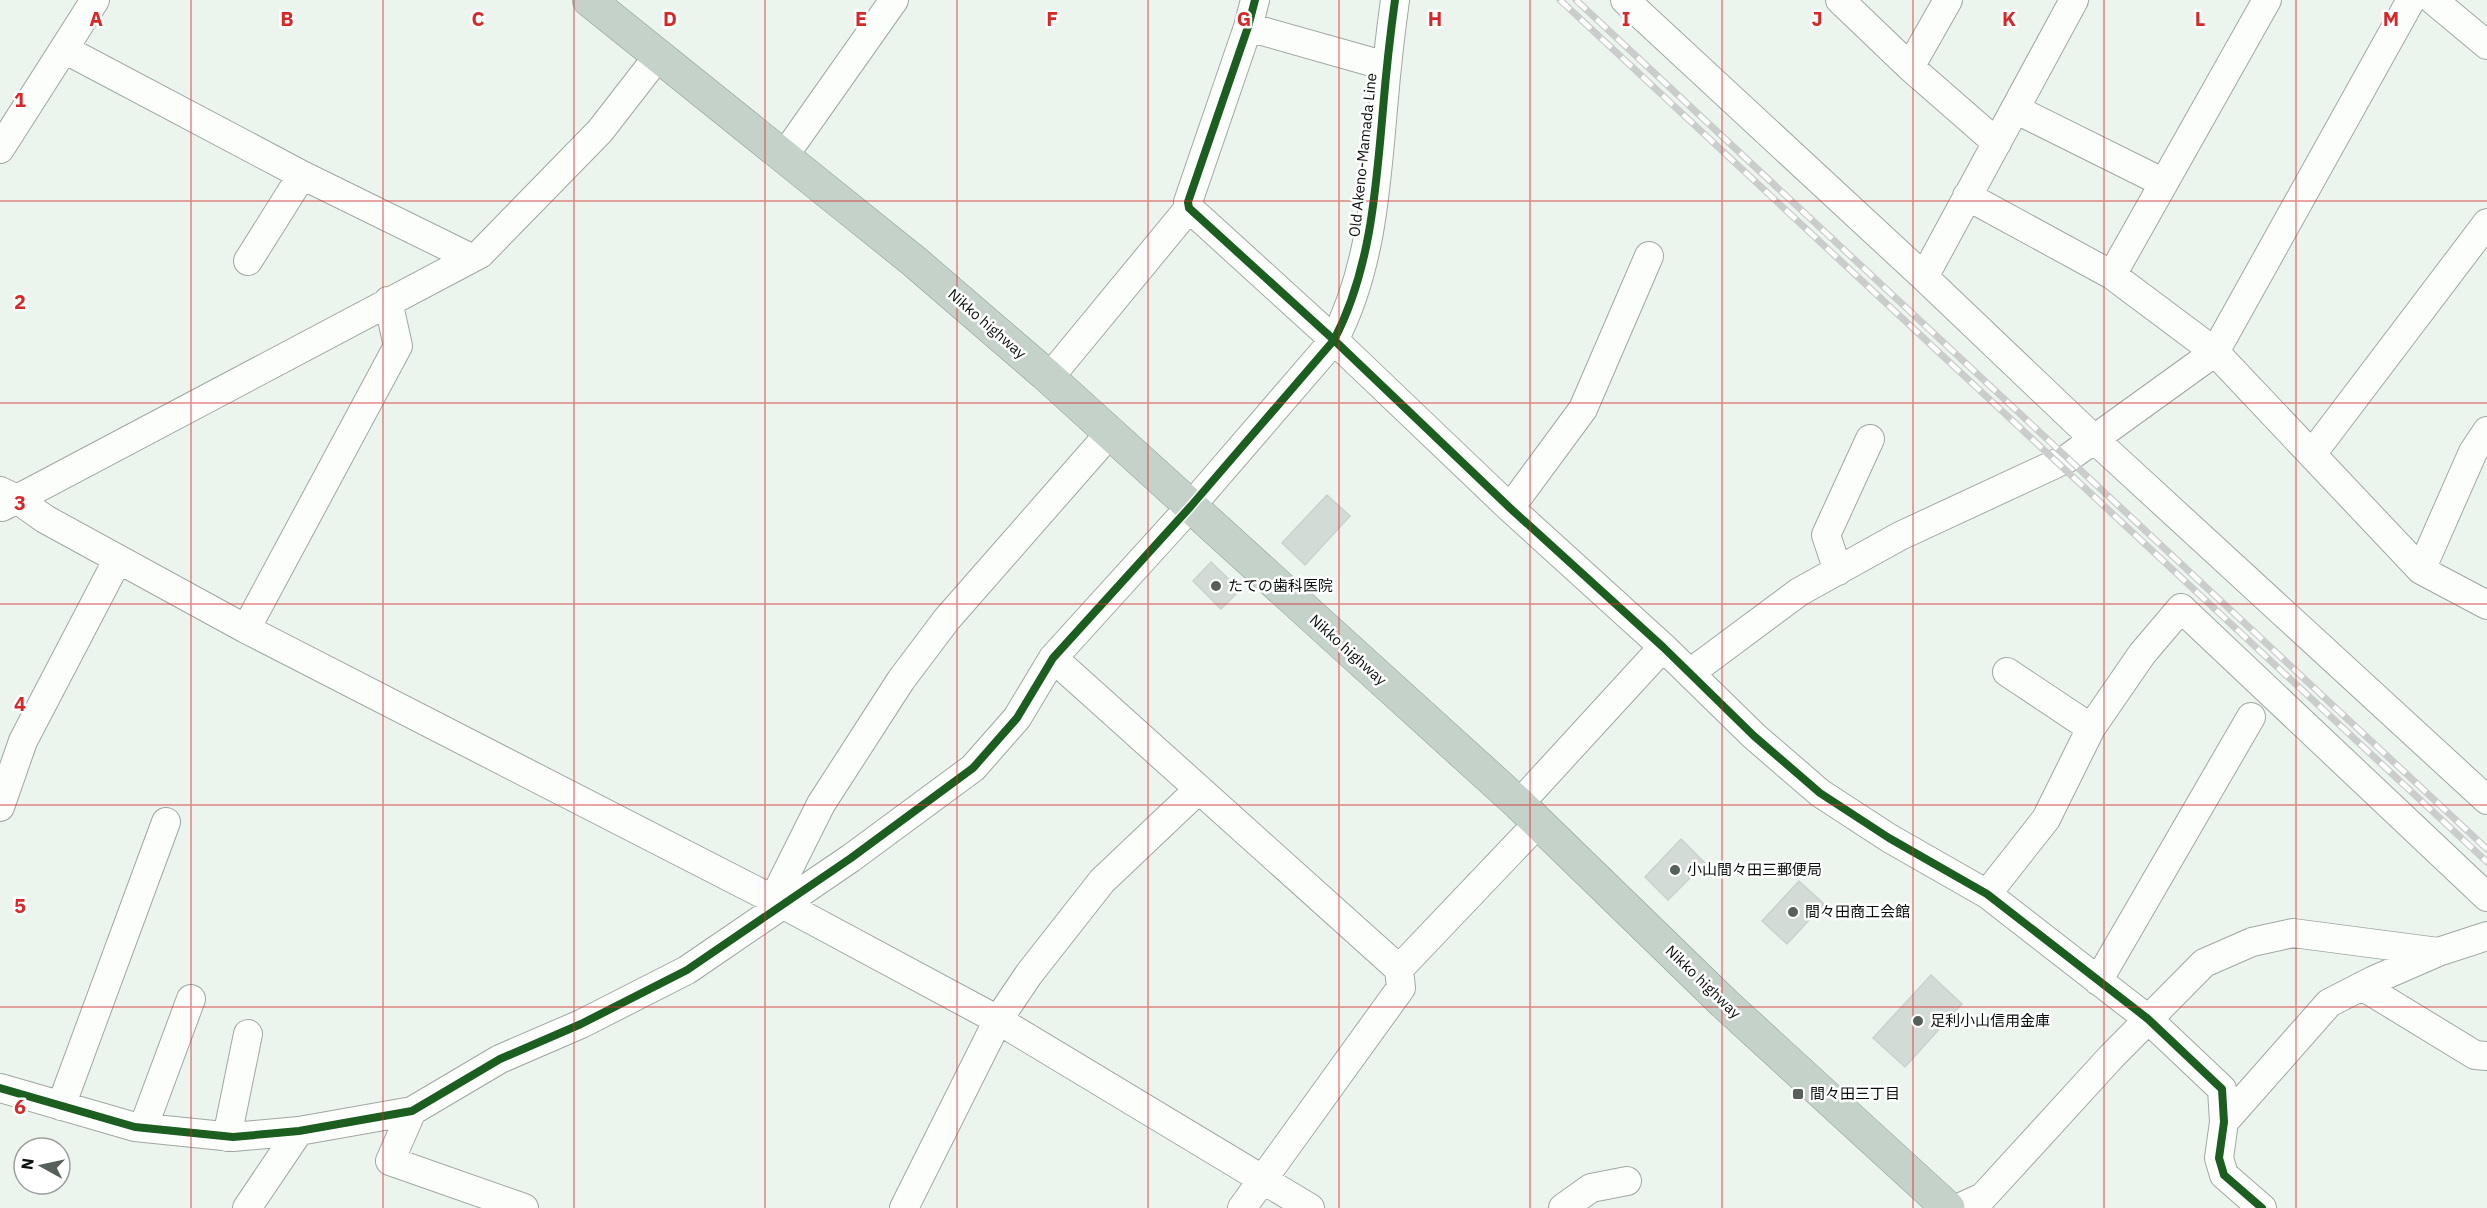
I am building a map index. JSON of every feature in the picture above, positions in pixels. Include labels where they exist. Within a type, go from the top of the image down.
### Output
[{"type":"highway","name":"Nikko highway","points":[[589,0],[915,262],[1049,378],[1529,813],[1725,1003],[1948,1208]]},
{"type":"street","points":[[0,149],[95,0]]},
{"type":"street","points":[[784,156],[894,0]]},
{"type":"street","name":"Old Akeno-Mamada Line","points":[[412,1111],[500,1059],[581,1024],[687,970],[778,902],[973,768],[1017,718],[1053,658],[1191,506],[1334,340],[1348,314],[1359,279],[1366,245],[1376,186],[1386,66],[1395,0]]},
{"type":"street","points":[[1625,0],[1924,277],[2093,438],[2487,800]]},
{"type":"street","points":[[1840,0],[1910,68],[1997,143]]},
{"type":"street","points":[[1910,68],[1948,0]]},
{"type":"street","points":[[1924,277],[2074,0]]},
{"type":"street","points":[[2112,275],[2267,0]]},
{"type":"street","points":[[1690,673],[1799,592],[1900,536],[2058,463],[2215,352],[2411,0]]},
{"type":"street","points":[[2433,0],[2487,45]]},
{"type":"street","points":[[1386,66],[1251,13],[1188,202],[1189,208],[1334,340],[1510,508],[1663,647],[1754,736],[1820,793],[1889,838],[1987,894],[2148,1019],[2222,1089],[2224,1122],[2219,1158],[2224,1175],[2262,1208]]},
{"type":"street","points":[[64,50],[302,175],[471,258]]},
{"type":"street","points":[[6,499],[480,254],[600,131],[659,55]]},
{"type":"street","points":[[2015,108],[2164,183]]},
{"type":"street","points":[[248,261],[302,175]]},
{"type":"street","points":[[1967,196],[2112,275],[2215,352],[2421,570],[2487,604]]},
{"type":"street","points":[[1049,378],[1189,208]]},
{"type":"street","points":[[2312,454],[2487,223]]},
{"type":"street","points":[[1510,508],[1583,409],[1649,256]]},
{"type":"street","points":[[246,629],[398,346],[388,301]]},
{"type":"street","points":[[778,902],[821,804],[901,680],[947,619],[1110,433]]},
{"type":"street","points":[[1838,571],[1826,535],[1870,439]]},
{"type":"street","points":[[2421,570],[2482,448]]},
{"type":"street","points":[[6,499],[246,629],[778,902],[998,1020],[1311,1208]]},
{"type":"street","points":[[0,807],[23,741],[118,559]]},
{"type":"street","points":[[1987,894],[2046,819],[2091,728],[2142,654],[2181,608],[2487,897]]},
{"type":"street","points":[[1399,969],[1663,647]]},
{"type":"street","points":[[1053,658],[1399,969],[1401,988],[1242,1208]]},
{"type":"street","points":[[2007,672],[2091,728]]},
{"type":"street","points":[[2098,981],[2251,717]]},
{"type":"street","points":[[904,1208],[998,1020],[1029,974],[1102,881],[1199,789]]},
{"type":"street","points":[[62,1106],[166,822]]},
{"type":"street","points":[[1959,1208],[1983,1197],[2148,1019],[2204,963],[2252,942],[2293,933],[2438,952]]},
{"type":"street","points":[[2224,1122],[2329,1003],[2438,952],[2487,936]]},
{"type":"street","points":[[2362,986],[2475,1055],[2487,1056]]},
{"type":"street","points":[[143,1128],[191,999]]},
{"type":"street","points":[[227,1137],[248,1034]]},
{"type":"street","points":[[0,1088],[143,1128],[227,1137],[299,1131],[412,1111]]},
{"type":"street","points":[[412,1111],[390,1161],[524,1208]]},
{"type":"street","points":[[248,1208],[299,1131]]},
{"type":"street","points":[[1563,1208],[1591,1188],[1627,1181]]},
{"type":"building","points":[[1327,495],[1350,516],[1305,565],[1282,543]]},
{"type":"building","name":"たての歯科医院","points":[[1211,562],[1240,590],[1221,609],[1193,581]]},
{"type":"building","name":"小山間々田三郵便局","points":[[1681,839],[1705,863],[1668,900],[1645,877]]},
{"type":"building","name":"間々田商工会館","points":[[1799,881],[1824,904],[1787,944],[1762,921]]},
{"type":"building","name":"足利小山信用金庫","points":[[1931,975],[1962,1004],[1905,1067],[1873,1038]]},
{"type":"railway","points":[[1560,0],[2487,862]]},
{"type":"railway","points":[[1576,0],[2487,849]]},
{"type":"cycle path","points":[[1255,0],[1248,27],[1188,202],[1189,208],[1334,340],[1510,508],[1663,647],[1754,736],[1820,793],[1889,838],[1987,894],[2148,1019],[2222,1089],[2224,1122],[2219,1158],[2224,1175],[2262,1208]]},
{"type":"cycle path","points":[[0,1088],[135,1127],[233,1137],[299,1131],[412,1111],[500,1059],[581,1024],[687,970],[851,858],[973,768],[1017,718],[1053,658],[1191,506],[1334,340],[1356,285],[1370,228],[1395,0]]},
{"type":"place","name":"たての歯科医院","points":[[1216,586]]},
{"type":"place","name":"小山間々田三郵便局","points":[[1675,870]]},
{"type":"place","name":"間々田商工会館","points":[[1793,912]]},
{"type":"place","name":"足利小山信用金庫","points":[[1918,1021]]},
{"type":"place","name":"間々田三丁目","points":[[1798,1094]]}]
